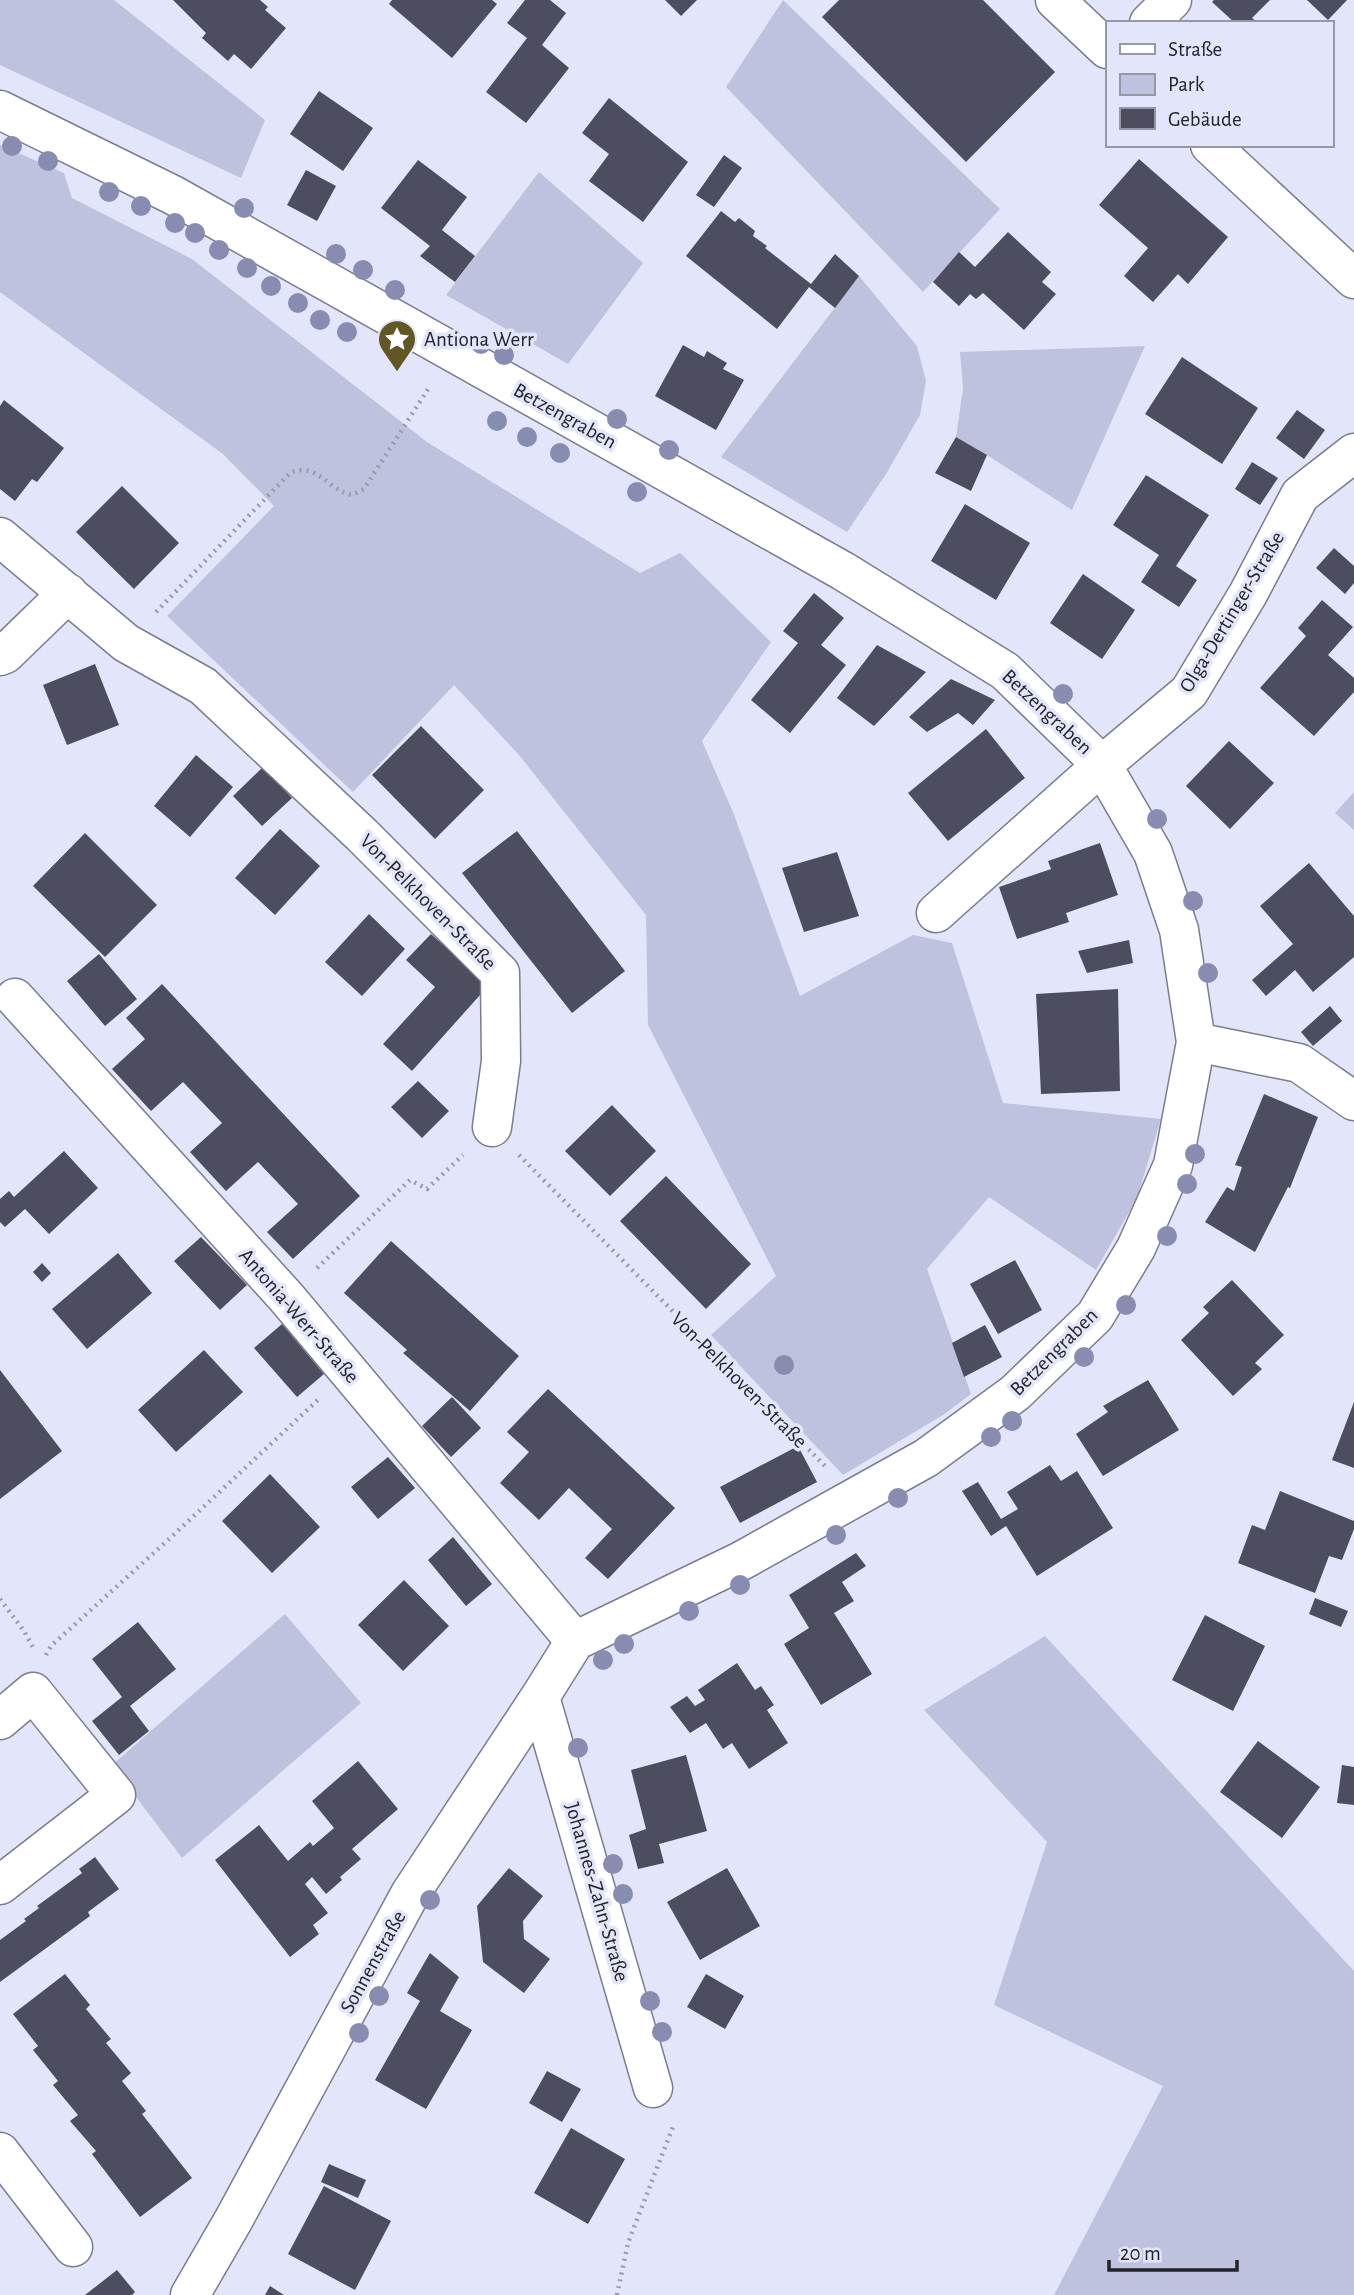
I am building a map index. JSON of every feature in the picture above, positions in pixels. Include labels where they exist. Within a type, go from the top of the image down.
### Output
[{"type":"street","points":[[1055,0],[1106,48]]},
{"type":"street","points":[[1151,21],[1172,0]]},
{"type":"street","name":"Betzengraben","points":[[0,110],[173,195],[843,572],[1005,671],[1102,765],[1153,853],[1179,930],[1196,1042],[1173,1165],[1136,1248],[1095,1316],[1015,1393],[926,1458],[857,1499],[740,1561],[575,1641]]},
{"type":"street","points":[[1212,147],[1354,279]]},
{"type":"street","name":"Olga-Dertinger-Straße","points":[[1102,765],[1189,692],[1248,594],[1300,495],[1354,453]]},
{"type":"street","name":"Von-Pelkhoven-Straße","points":[[0,537],[126,643],[203,686],[362,835],[500,972],[501,1061],[492,1127]]},
{"type":"street","points":[[0,656],[68,593]]},
{"type":"street","name":"Betzengraben","points":[[936,913],[1102,765]]},
{"type":"street","name":"Antonia-Werr-Straße","points":[[15,998],[286,1297],[575,1641]]},
{"type":"street","points":[[1196,1042],[1299,1063],[1354,1101]]},
{"type":"street","name":"Sonnenstraße","points":[[190,2295],[410,1894],[575,1641]]},
{"type":"street","points":[[0,1720],[33,1692],[116,1795],[0,1885]]},
{"type":"street","name":"Johannes-Zahn-Straße","points":[[540,1697],[666,2100]]},
{"type":"street","points":[[0,2152],[73,2247]]},
{"type":"path","points":[[126,643],[290,473],[300,468],[311,470],[340,492],[352,495],[364,489],[450,352]]},
{"type":"path","points":[[286,1297],[410,1180],[427,1189],[492,1127]]},
{"type":"path","name":"Von-Pelkhoven-Straße","points":[[492,1127],[857,1499]]},
{"type":"path","points":[[0,1599],[24,1631],[41,1662],[51,1646],[347,1371]]},
{"type":"path","points":[[617,2295],[666,2100]]},
{"type":"green space","points":[[0,0],[114,0],[265,120],[241,178],[0,65]]},
{"type":"green space","points":[[783,0],[1000,209],[923,292],[726,87]]},
{"type":"green space","points":[[0,145],[64,173],[72,198],[192,259],[427,442],[640,573],[680,553],[771,642],[702,741],[733,812],[800,996],[913,935],[952,943],[1003,1103],[1161,1119],[1137,1198],[1096,1270],[989,1197],[927,1269],[971,1394],[943,1415],[843,1475],[711,1335],[776,1276],[648,1025],[646,915],[519,755],[454,685],[353,792],[167,616],[274,506],[223,454],[0,292]]},
{"type":"green space","points":[[539,172],[643,263],[568,364],[446,295]]},
{"type":"green space","points":[[859,276],[917,346],[926,381],[920,415],[886,474],[847,532],[721,457]]},
{"type":"green space","points":[[1145,346],[1072,510],[956,437],[963,388],[960,352]]},
{"type":"green space","points":[[1354,792],[1354,830],[1335,813]]},
{"type":"green space","points":[[285,1614],[361,1703],[182,1858],[112,1765]]},
{"type":"green space","points":[[1045,1636],[1354,1971],[1354,2295],[1054,2295],[1163,2086],[994,2005],[1047,1842],[924,1710]]},
{"type":"building","points":[[173,0],[260,0],[268,7],[265,10],[286,28],[251,69],[234,54],[228,61],[202,38],[206,33]]},
{"type":"building","points":[[392,0],[492,0],[497,4],[452,58],[389,4]]},
{"type":"building","points":[[525,0],[550,0],[566,13],[542,45],[569,68],[526,123],[486,92],[527,38],[507,23]]},
{"type":"building","points":[[665,0],[697,0],[681,16]]},
{"type":"building","points":[[839,0],[983,0],[1055,72],[966,162],[822,17]]},
{"type":"building","points":[[1270,0],[1252,18],[1256,21],[1233,21],[1212,2]]},
{"type":"building","points":[[1307,0],[1347,0],[1328,20]]},
{"type":"building","points":[[319,91],[373,128],[343,171],[290,134]]},
{"type":"building","points":[[609,98],[688,162],[643,222],[589,181],[609,154],[582,133]]},
{"type":"building","points":[[724,155],[742,168],[714,207],[696,195]]},
{"type":"building","points":[[1139,159],[1228,237],[1188,284],[1178,274],[1153,302],[1124,276],[1148,248],[1099,205]]},
{"type":"building","points":[[418,160],[467,197],[442,230],[475,256],[455,282],[420,256],[430,246],[381,208]]},
{"type":"building","points":[[306,170],[336,186],[317,221],[287,205]]},
{"type":"building","points":[[721,211],[735,222],[739,218],[755,231],[753,236],[767,246],[765,248],[811,284],[835,254],[859,276],[835,308],[809,287],[777,329],[686,256]]},
{"type":"building","points":[[1008,232],[1051,272],[1042,282],[1056,294],[1024,330],[983,293],[976,299],[970,294],[959,306],[933,282],[959,252],[975,267]]},
{"type":"building","points":[[683,345],[704,357],[707,351],[727,363],[723,369],[744,380],[716,430],[655,396]]},
{"type":"building","points":[[1182,357],[1258,408],[1222,464],[1145,414]]},
{"type":"building","points":[[4,400],[64,448],[37,482],[32,479],[15,501],[0,489],[0,406]]},
{"type":"building","points":[[1297,410],[1325,430],[1304,459],[1276,438]]},
{"type":"building","points":[[956,437],[987,455],[971,491],[935,473]]},
{"type":"building","points":[[1252,462],[1278,478],[1260,505],[1235,489]]},
{"type":"building","points":[[1146,475],[1209,515],[1176,566],[1197,580],[1179,607],[1141,582],[1159,555],[1113,525]]},
{"type":"building","points":[[122,486],[179,543],[134,589],[76,532]]},
{"type":"building","points":[[965,504],[1030,543],[996,600],[931,561]]},
{"type":"building","points":[[1334,548],[1354,566],[1354,583],[1345,594],[1316,568]]},
{"type":"building","points":[[1083,574],[1135,610],[1102,659],[1050,623]]},
{"type":"building","points":[[814,593],[844,618],[821,645],[846,665],[790,733],[751,700],[798,643],[783,631]]},
{"type":"building","points":[[1322,600],[1353,627],[1328,655],[1354,678],[1354,692],[1314,736],[1260,688],[1306,636],[1298,628]]},
{"type":"building","points":[[877,645],[926,672],[874,726],[837,698]]},
{"type":"building","points":[[95,664],[119,725],[67,745],[43,685]]},
{"type":"building","points":[[951,679],[995,700],[973,725],[958,713],[927,732],[909,717]]},
{"type":"building","points":[[421,726],[484,790],[435,839],[372,775]]},
{"type":"building","points":[[986,729],[1025,778],[948,841],[908,793]]},
{"type":"building","points":[[1229,741],[1274,783],[1230,829],[1186,786]]},
{"type":"building","points":[[196,755],[233,787],[190,837],[154,806]]},
{"type":"building","points":[[263,767],[292,798],[262,826],[233,796]]},
{"type":"building","points":[[280,829],[320,866],[275,915],[235,878]]},
{"type":"building","points":[[517,831],[625,971],[572,1013],[462,873]]},
{"type":"building","points":[[85,833],[157,905],[105,957],[33,886]]},
{"type":"building","points":[[1100,843],[1118,895],[1066,913],[1069,922],[1017,939],[999,887],[1051,869],[1048,861]]},
{"type":"building","points":[[837,852],[859,916],[804,932],[782,868]]},
{"type":"building","points":[[1309,863],[1354,916],[1354,957],[1313,992],[1295,970],[1266,996],[1252,980],[1293,944],[1260,906]]},
{"type":"building","points":[[369,914],[405,949],[362,996],[325,962]]},
{"type":"building","points":[[431,934],[489,985],[412,1071],[383,1044],[435,987],[406,960]]},
{"type":"building","points":[[1129,940],[1133,963],[1087,973],[1078,951]]},
{"type":"building","points":[[99,954],[137,999],[105,1026],[67,981]]},
{"type":"building","points":[[162,984],[360,1196],[293,1259],[267,1232],[298,1204],[258,1162],[226,1191],[190,1152],[222,1123],[183,1082],[151,1111],[112,1069],[145,1039],[126,1018]]},
{"type":"building","points":[[1118,989],[1120,1091],[1041,1094],[1036,994]]},
{"type":"building","points":[[1330,1006],[1342,1021],[1313,1046],[1301,1032]]},
{"type":"building","points":[[418,1081],[449,1111],[422,1138],[391,1107]]},
{"type":"building","points":[[1264,1094],[1318,1117],[1290,1188],[1288,1187],[1255,1252],[1205,1222],[1227,1187],[1234,1191],[1242,1167],[1235,1165]]},
{"type":"building","points":[[612,1105],[656,1151],[610,1196],[565,1151]]},
{"type":"building","points":[[64,1151],[98,1188],[49,1234],[25,1209],[5,1227],[0,1222],[0,1199],[9,1191],[14,1197]]},
{"type":"building","points":[[666,1176],[751,1264],[706,1309],[620,1221]]},
{"type":"building","points":[[201,1237],[247,1285],[220,1310],[174,1261]]},
{"type":"building","points":[[391,1241],[519,1356],[470,1411],[403,1353],[407,1350],[344,1293]]},
{"type":"building","points":[[118,1253],[152,1293],[87,1349],[52,1309]]},
{"type":"building","points":[[1015,1260],[1042,1310],[998,1334],[970,1284]]},
{"type":"building","points":[[42,1263],[51,1273],[42,1282],[33,1272]]},
{"type":"building","points":[[1232,1280],[1284,1335],[1255,1363],[1262,1369],[1233,1396],[1181,1340],[1209,1313],[1203,1307]]},
{"type":"building","points":[[282,1324],[324,1374],[297,1397],[254,1348]]},
{"type":"building","points":[[985,1325],[1002,1357],[964,1377],[952,1343]]},
{"type":"building","points":[[204,1350],[243,1392],[176,1452],[138,1410]]},
{"type":"building","points":[[0,1370],[62,1451],[0,1499]]},
{"type":"building","points":[[1148,1380],[1179,1430],[1103,1476],[1076,1434],[1108,1412],[1103,1406]]},
{"type":"building","points":[[548,1389],[675,1508],[608,1579],[585,1558],[612,1529],[569,1488],[539,1520],[500,1483],[529,1452],[507,1432]]},
{"type":"building","points":[[452,1397],[481,1428],[451,1457],[422,1426]]},
{"type":"building","points":[[1354,1402],[1354,1468],[1332,1460]]},
{"type":"building","points":[[798,1446],[817,1482],[740,1523],[720,1487]]},
{"type":"building","points":[[388,1457],[415,1488],[378,1519],[351,1487]]},
{"type":"building","points":[[1050,1465],[1061,1481],[1077,1471],[1113,1528],[1037,1576],[1006,1526],[991,1536],[962,1491],[978,1482],[1001,1519],[1018,1509],[1007,1492]]},
{"type":"building","points":[[270,1474],[320,1527],[272,1573],[222,1521]]},
{"type":"building","points":[[1280,1491],[1354,1521],[1354,1529],[1342,1560],[1329,1556],[1315,1593],[1238,1563],[1252,1525],[1265,1530]]},
{"type":"building","points":[[453,1537],[492,1584],[466,1606],[428,1560]]},
{"type":"building","points":[[856,1553],[866,1566],[842,1582],[854,1601],[834,1613],[872,1674],[821,1705],[784,1644],[809,1628],[789,1595]]},
{"type":"building","points":[[404,1580],[449,1626],[403,1671],[358,1625]]},
{"type":"building","points":[[1315,1598],[1348,1611],[1341,1627],[1309,1614]]},
{"type":"building","points":[[1205,1615],[1265,1646],[1233,1711],[1172,1680]]},
{"type":"building","points":[[138,1622],[176,1669],[130,1706],[149,1731],[119,1755],[92,1721],[122,1697],[92,1659]]},
{"type":"building","points":[[737,1663],[755,1690],[761,1686],[774,1705],[767,1710],[788,1743],[749,1769],[732,1743],[723,1749],[706,1723],[690,1733],[670,1707],[687,1696],[695,1706],[705,1700],[698,1690]]},
{"type":"building","points":[[1258,1741],[1320,1787],[1282,1838],[1220,1792]]},
{"type":"building","points":[[686,1755],[707,1831],[659,1844],[664,1863],[638,1869],[629,1835],[646,1829],[631,1770]]},
{"type":"building","points":[[358,1761],[398,1809],[352,1849],[361,1859],[340,1877],[342,1880],[326,1894],[312,1877],[305,1884],[328,1913],[313,1925],[319,1934],[290,1957],[215,1860],[259,1825],[288,1861],[310,1842],[313,1846],[334,1828],[312,1801]]},
{"type":"building","points":[[1342,1765],[1354,1767],[1354,1805],[1337,1803]]},
{"type":"building","points":[[95,1857],[119,1889],[88,1912],[90,1916],[0,1982],[0,1940],[26,1921],[24,1919],[39,1908],[37,1906],[82,1873],[79,1869]]},
{"type":"building","points":[[509,1868],[543,1896],[523,1921],[524,1939],[550,1959],[524,1993],[483,1962],[477,1906]]},
{"type":"building","points":[[727,1868],[760,1926],[700,1960],[667,1902]]},
{"type":"building","points":[[430,1953],[459,1977],[440,2011],[472,2030],[426,2109],[375,2080],[420,2001],[407,1993]]},
{"type":"building","points":[[65,1974],[90,2005],[86,2009],[111,2039],[106,2043],[131,2073],[122,2081],[146,2111],[142,2114],[192,2178],[140,2217],[92,2154],[96,2151],[70,2121],[78,2115],[53,2085],[58,2081],[33,2050],[38,2046],[13,2014]]},
{"type":"building","points":[[706,1974],[744,1996],[725,2029],[687,2007]]},
{"type":"building","points":[[547,2071],[581,2089],[562,2122],[529,2103]]},
{"type":"building","points":[[571,2128],[625,2159],[588,2224],[534,2193]]},
{"type":"building","points":[[329,2164],[366,2180],[358,2198],[321,2182]]},
{"type":"building","points":[[324,2186],[391,2221],[355,2290],[288,2254]]},
{"type":"building","points":[[117,2270],[135,2292],[132,2295],[85,2295]]},
{"type":"building","points":[[270,2286],[284,2295],[265,2295]]},
{"type":"place","name":"Antiona Werr","points":[[397,373]]}]
